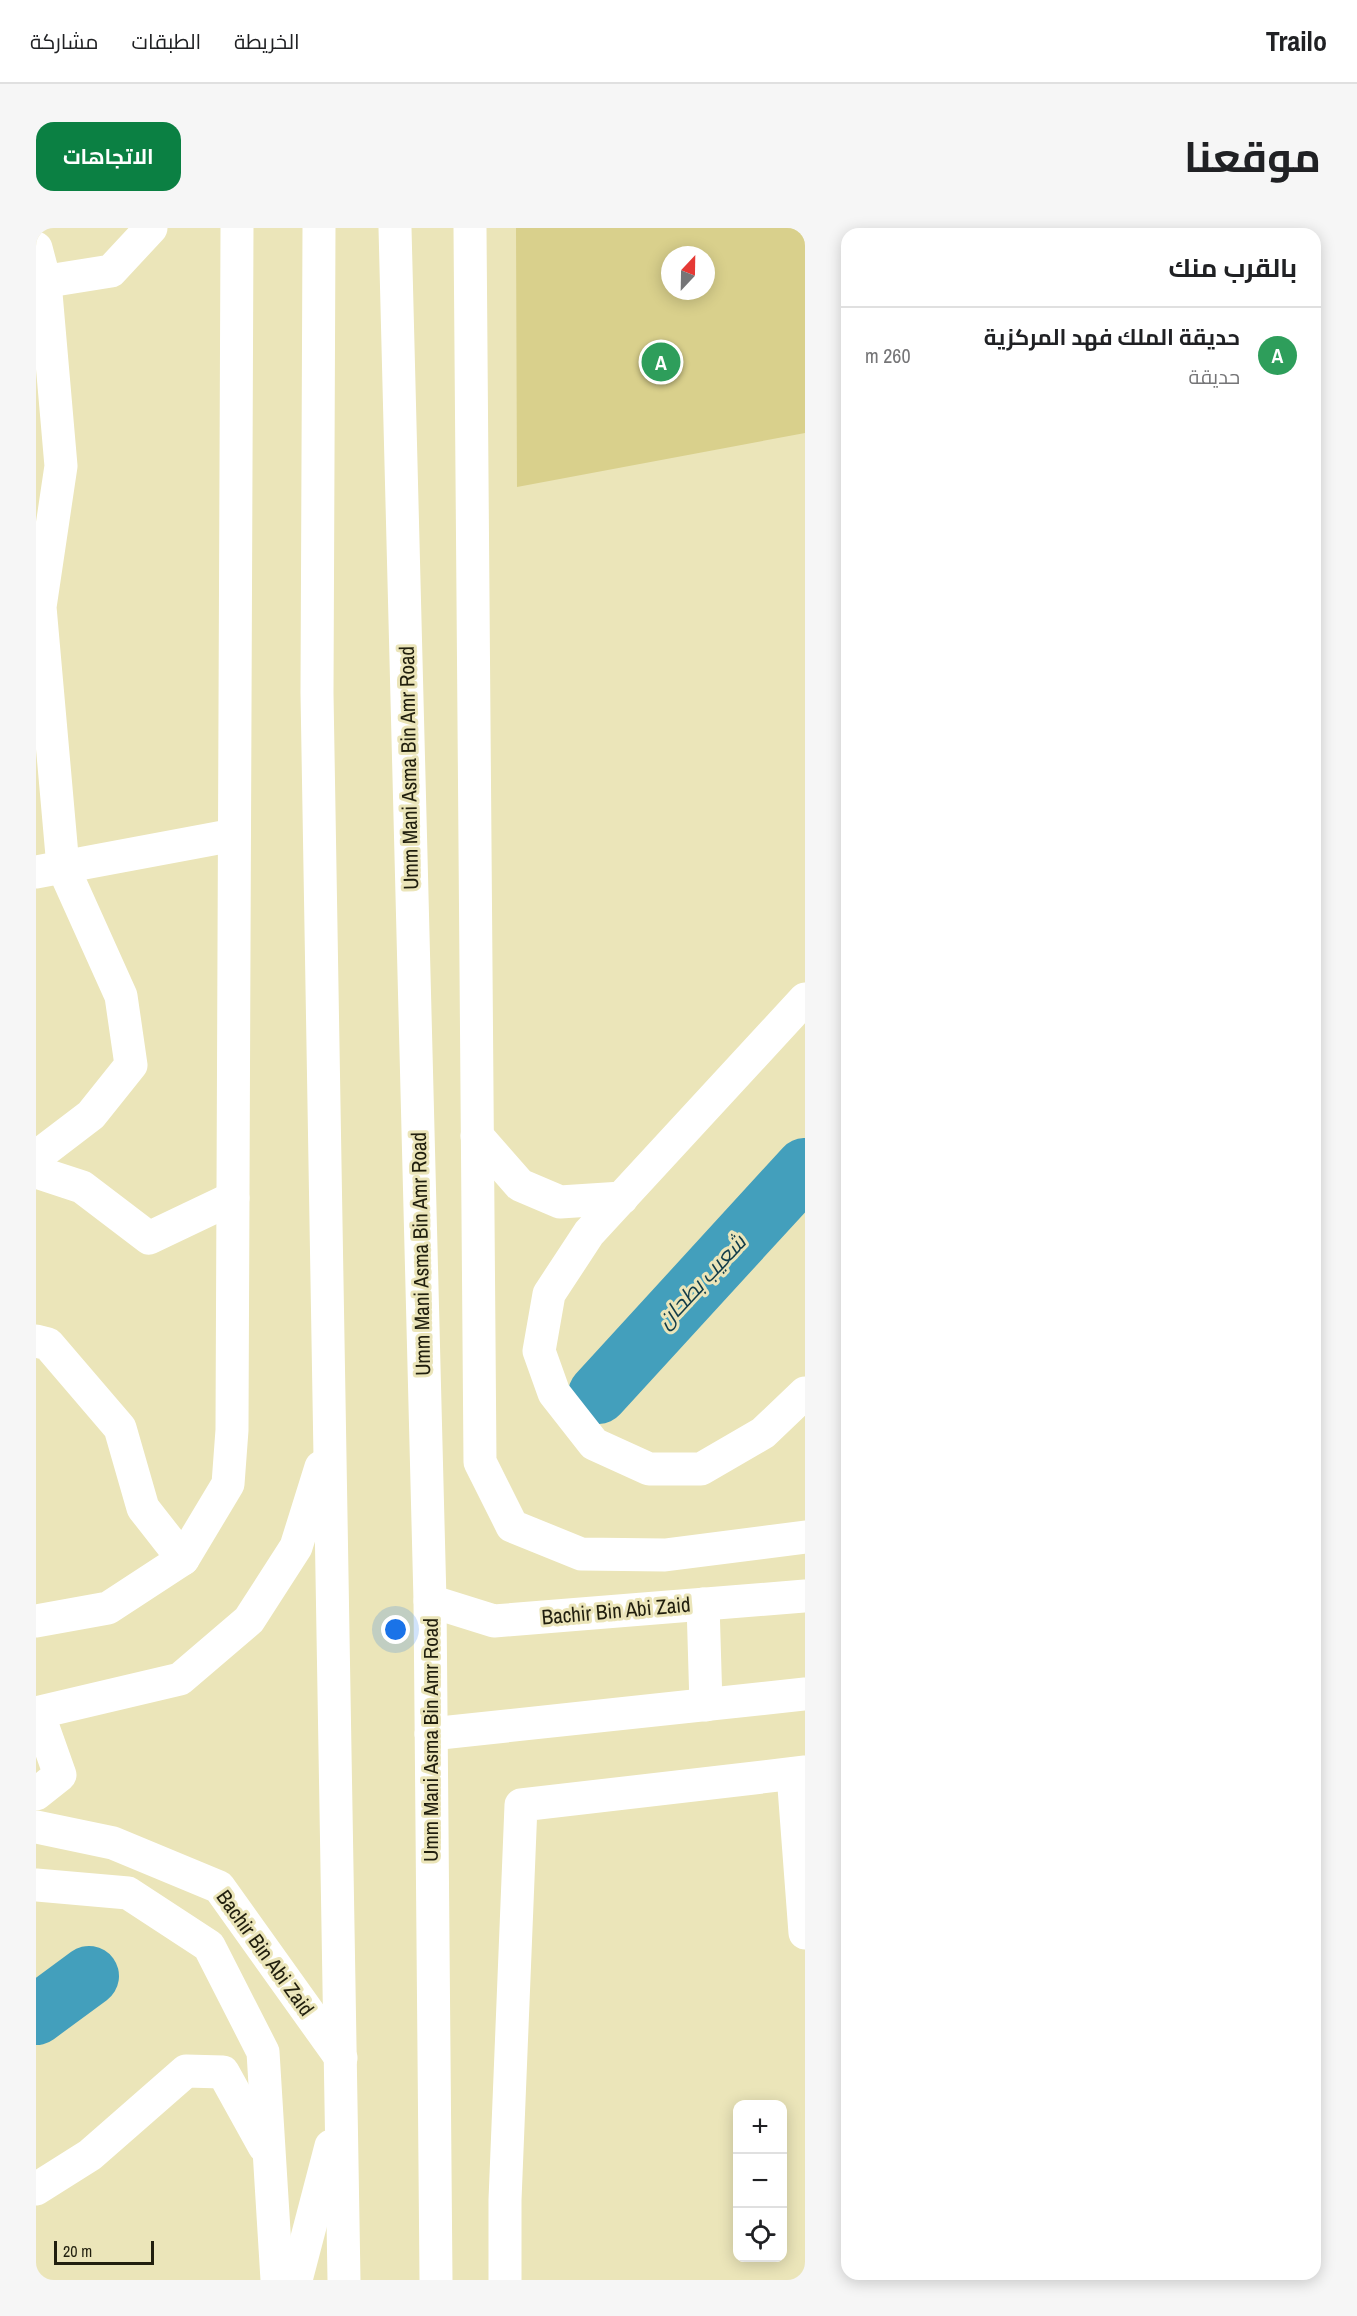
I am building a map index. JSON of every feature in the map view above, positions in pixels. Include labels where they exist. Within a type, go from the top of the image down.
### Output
[{"type":"street","points":[[40,282],[111,271],[151,228]]},
{"type":"street","points":[[36,1621],[108,1608],[183,1559],[228,1484],[232,1430],[237,228]]},
{"type":"street","points":[[319,228],[317,693],[344,2280]]},
{"type":"street","name":"Umm Mani Asma Bin Amr Road","points":[[395,228],[430,1601],[436,2280]]},
{"type":"street","points":[[470,228],[480,1462],[512,1526],[581,1554],[665,1555],[805,1538]]},
{"type":"street","points":[[36,248],[61,466],[40,607],[50,870],[120,996],[131,1065],[91,1115],[36,1157]]},
{"type":"street","points":[[50,870],[234,835]]},
{"type":"street","points":[[805,999],[589,1233],[549,1294],[539,1351],[554,1393],[594,1444],[649,1468],[701,1470],[763,1433],[805,1393]]},
{"type":"street","points":[[477,1136],[520,1185],[560,1202],[622,1198]]},
{"type":"street","points":[[36,1172],[82,1187],[149,1238],[233,1198]]},
{"type":"street","points":[[36,1341],[48,1344],[120,1428],[143,1508],[183,1559]]},
{"type":"street","points":[[36,1794],[60,1775],[37,1713],[180,1679],[249,1620],[296,1547],[330,1440]]},
{"type":"street","name":"Bachir Bin Abi Zaid","points":[[430,1601],[494,1621],[805,1596]]},
{"type":"street","points":[[703,1604],[706,1705]]},
{"type":"street","points":[[431,1734],[805,1694]]},
{"type":"street","points":[[505,2280],[505,2200],[521,1805],[799,1773],[805,1933]]},
{"type":"street","name":"Bachir Bin Abi Zaid","points":[[36,1827],[112,1843],[219,1887],[341,2058]]},
{"type":"street","points":[[36,1885],[128,1893],[209,1946],[263,2052],[276,2280]]},
{"type":"street","points":[[36,2188],[90,2155],[186,2071],[223,2072],[269,2154]]},
{"type":"street","points":[[296,2280],[342,2107]]},
{"type":"street","points":[[435,2236],[446,2280]]},
{"type":"shaded area","points":[[516,228],[805,228],[805,433],[517,487]]},
{"type":"waterway","name":"شعيب بطحان","points":[[598,1394],[805,1168]]},
{"type":"waterway","name":"شعيب بطحان","points":[[36,2015],[89,1976]]},
{"type":"place","name":"حدیقة الملك فهد المركزية","points":[[661,362]]}]
